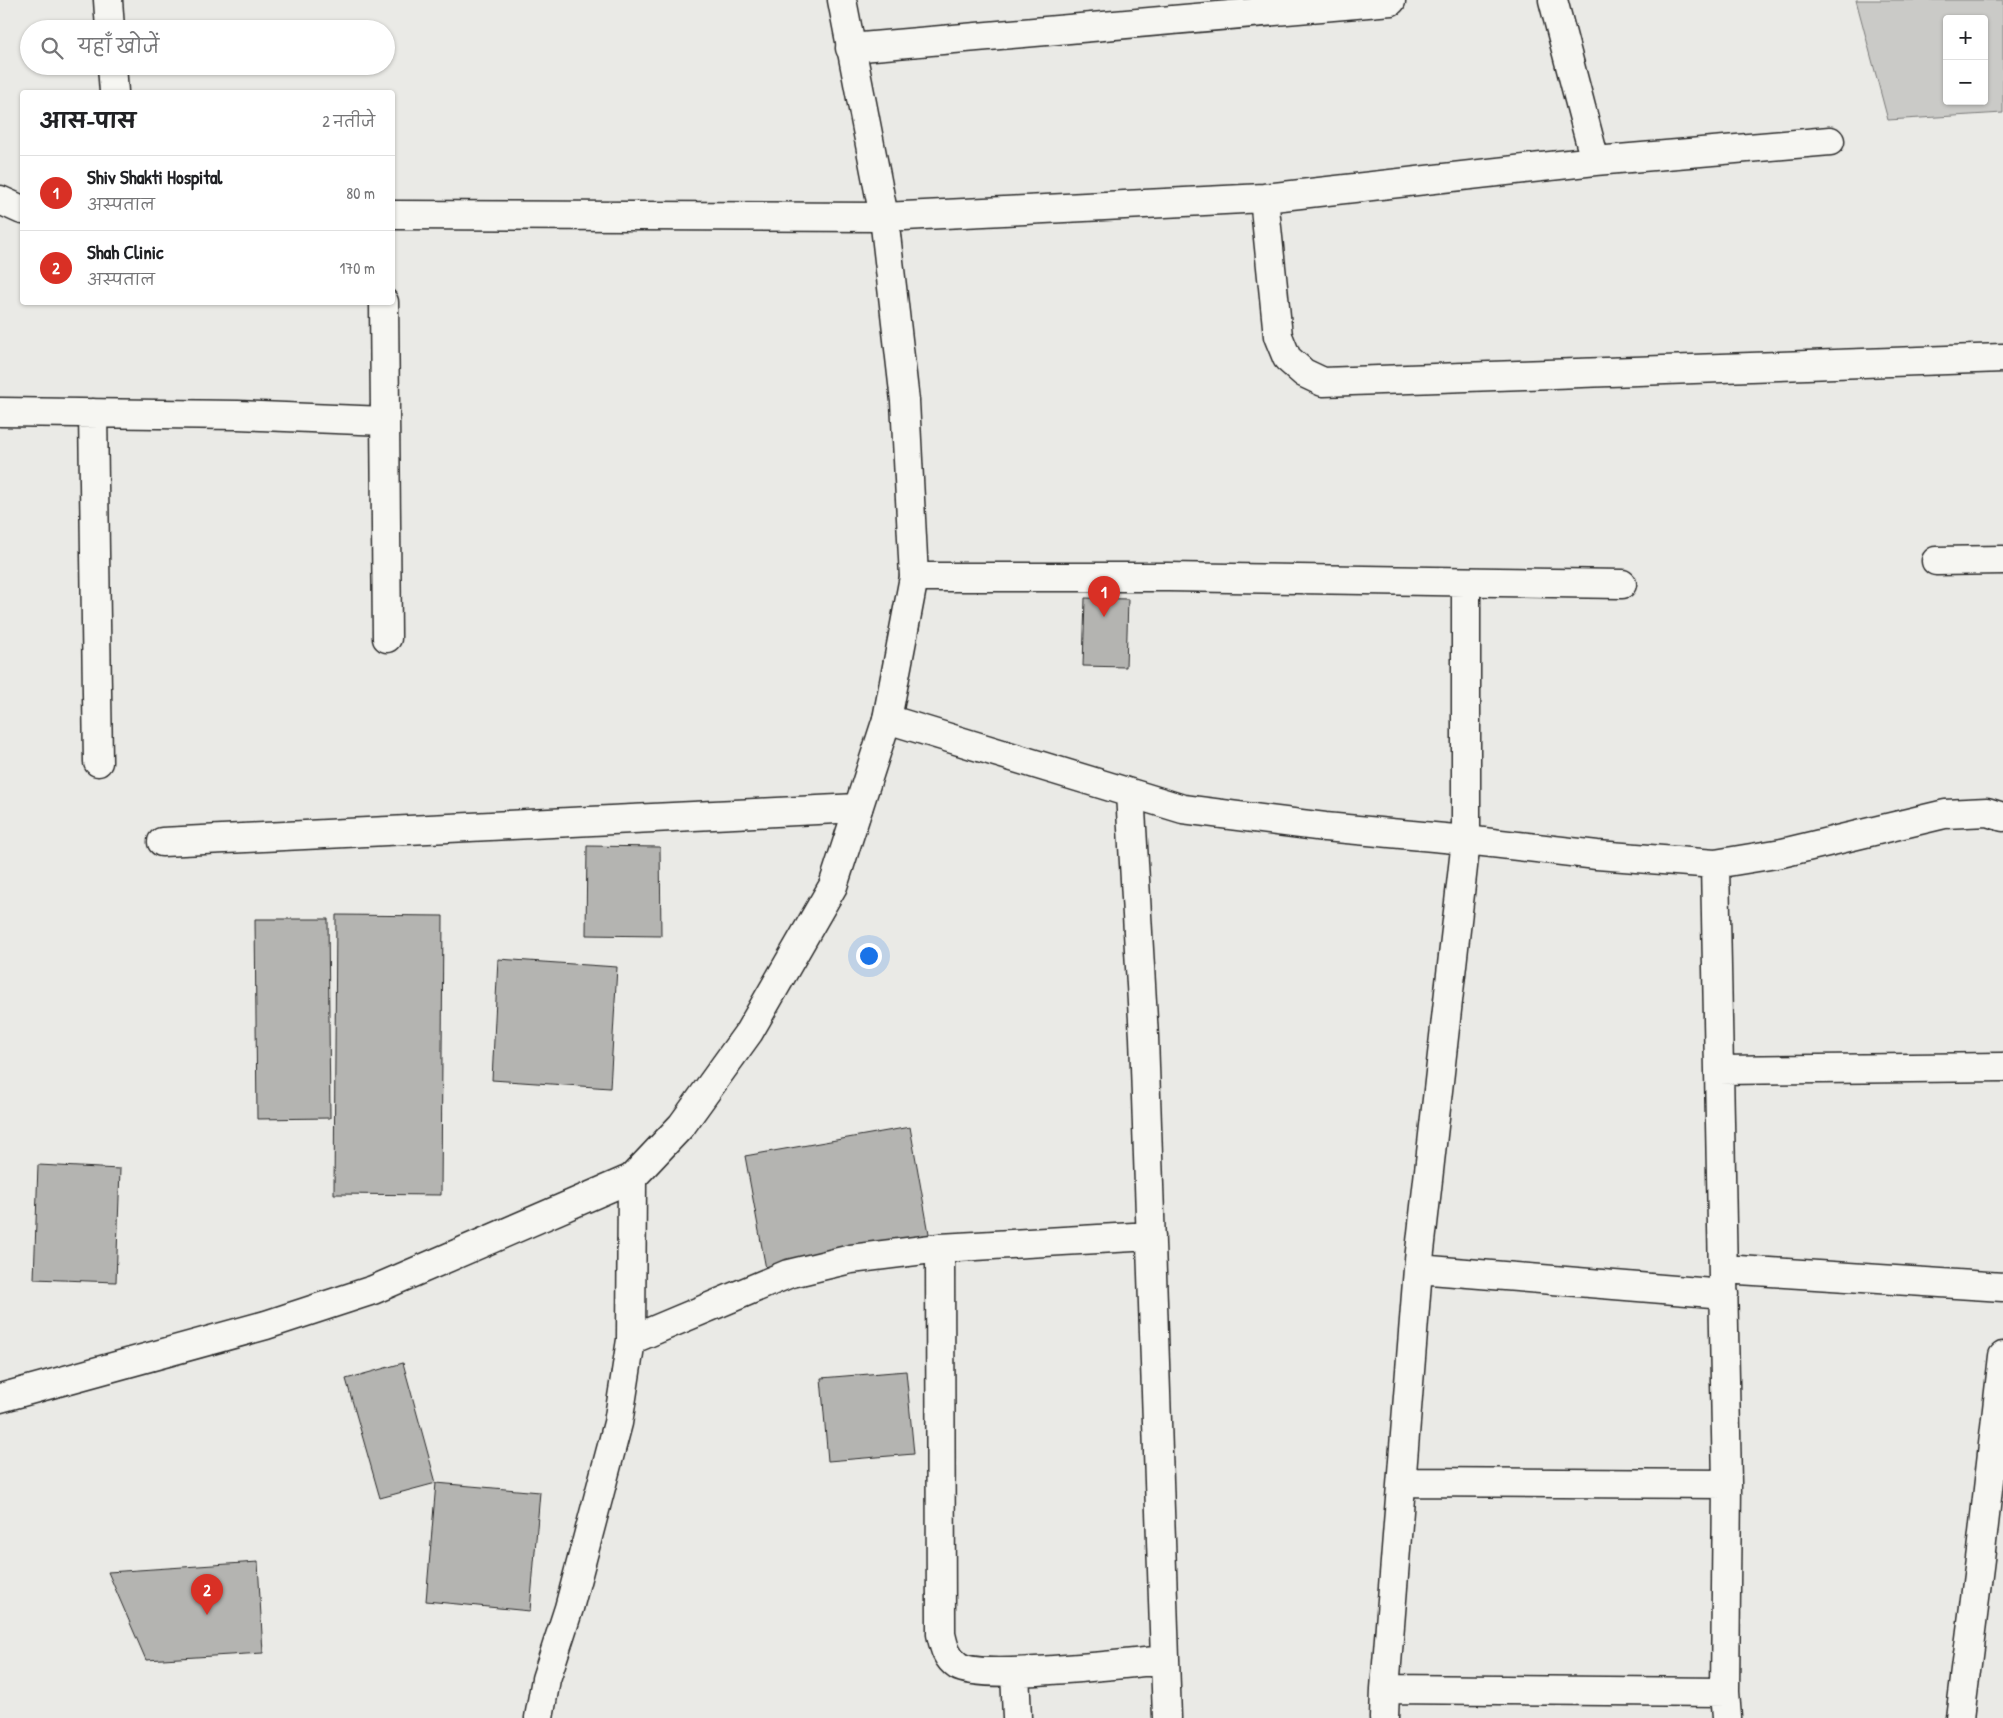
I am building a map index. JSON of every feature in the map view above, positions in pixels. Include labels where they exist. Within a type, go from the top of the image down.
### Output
[{"type":"street","points":[[108,0],[109,20]]},
{"type":"street","points":[[0,1398],[266,1325],[373,1290],[632,1178],[682,1125],[749,1032],[833,886],[887,719],[914,577],[906,401],[884,217],[842,0]]},
{"type":"street","points":[[1553,0],[1595,161]]},
{"type":"street","points":[[850,48],[1391,1]]},
{"type":"street","points":[[113,75],[114,90]]},
{"type":"street","points":[[395,215],[884,217],[1264,198],[1595,161],[1830,141]]},
{"type":"street","points":[[1264,198],[1278,336],[1287,358],[1304,373],[1323,382],[2003,358]]},
{"type":"street","points":[[0,200],[20,209]]},
{"type":"street","points":[[384,305],[387,638]]},
{"type":"street","points":[[0,412],[238,414],[386,421]]},
{"type":"street","points":[[93,413],[98,762]]},
{"type":"street","points":[[1936,561],[2003,560]]},
{"type":"street","points":[[914,577],[1168,577],[1622,584]]},
{"type":"street","points":[[1384,1718],[1418,1270],[1466,840],[1466,582]]},
{"type":"street","points":[[887,719],[1183,809],[1325,827],[1466,840],[1597,855],[1715,864],[1782,854],[1945,814],[1987,812],[2003,817]]},
{"type":"street","points":[[1130,793],[1144,1037],[1167,1718]]},
{"type":"street","points":[[162,842],[858,808]]},
{"type":"street","points":[[1385,1689],[1726,1705],[1727,1484],[1715,864]]},
{"type":"street","points":[[1719,1070],[2003,1067]]},
{"type":"street","points":[[539,1718],[546,1679],[568,1608],[618,1423],[631,1340],[632,1178]]},
{"type":"street","points":[[631,1340],[788,1274],[851,1259],[940,1248],[1151,1236]]},
{"type":"street","points":[[940,1248],[941,1634],[945,1653],[959,1667],[974,1670],[1015,1672],[1165,1660]]},
{"type":"street","points":[[1418,1270],[1724,1282],[2003,1287]]},
{"type":"street","points":[[1960,1718],[2003,1356]]},
{"type":"street","points":[[1402,1482],[1727,1484]]},
{"type":"street","points":[[1015,1672],[1017,1718]]},
{"type":"shaded area","points":[[1856,0],[2003,0],[2003,113],[1888,120]]},
{"type":"building","points":[[1085,598],[1128,599],[1126,667],[1083,666]]},
{"type":"building","points":[[587,846],[660,847],[661,936],[586,935]]},
{"type":"building","points":[[336,915],[443,916],[441,1195],[334,1194]]},
{"type":"building","points":[[255,919],[328,919],[330,1118],[257,1119]]},
{"type":"building","points":[[498,959],[617,967],[610,1088],[492,1080]]},
{"type":"building","points":[[910,1127],[930,1239],[766,1269],[745,1156]]},
{"type":"building","points":[[38,1165],[120,1169],[116,1282],[34,1279]]},
{"type":"building","points":[[403,1363],[436,1483],[380,1498],[346,1379]]},
{"type":"building","points":[[906,1371],[914,1454],[828,1461],[821,1378]]},
{"type":"building","points":[[436,1483],[540,1492],[530,1611],[426,1601]]},
{"type":"building","points":[[258,1562],[263,1653],[146,1660],[108,1572]]},
{"type":"place","name":"Shiv Shakti Hospital","points":[[1104,617]]},
{"type":"place","name":"Shah Clinic","points":[[207,1615]]}]
